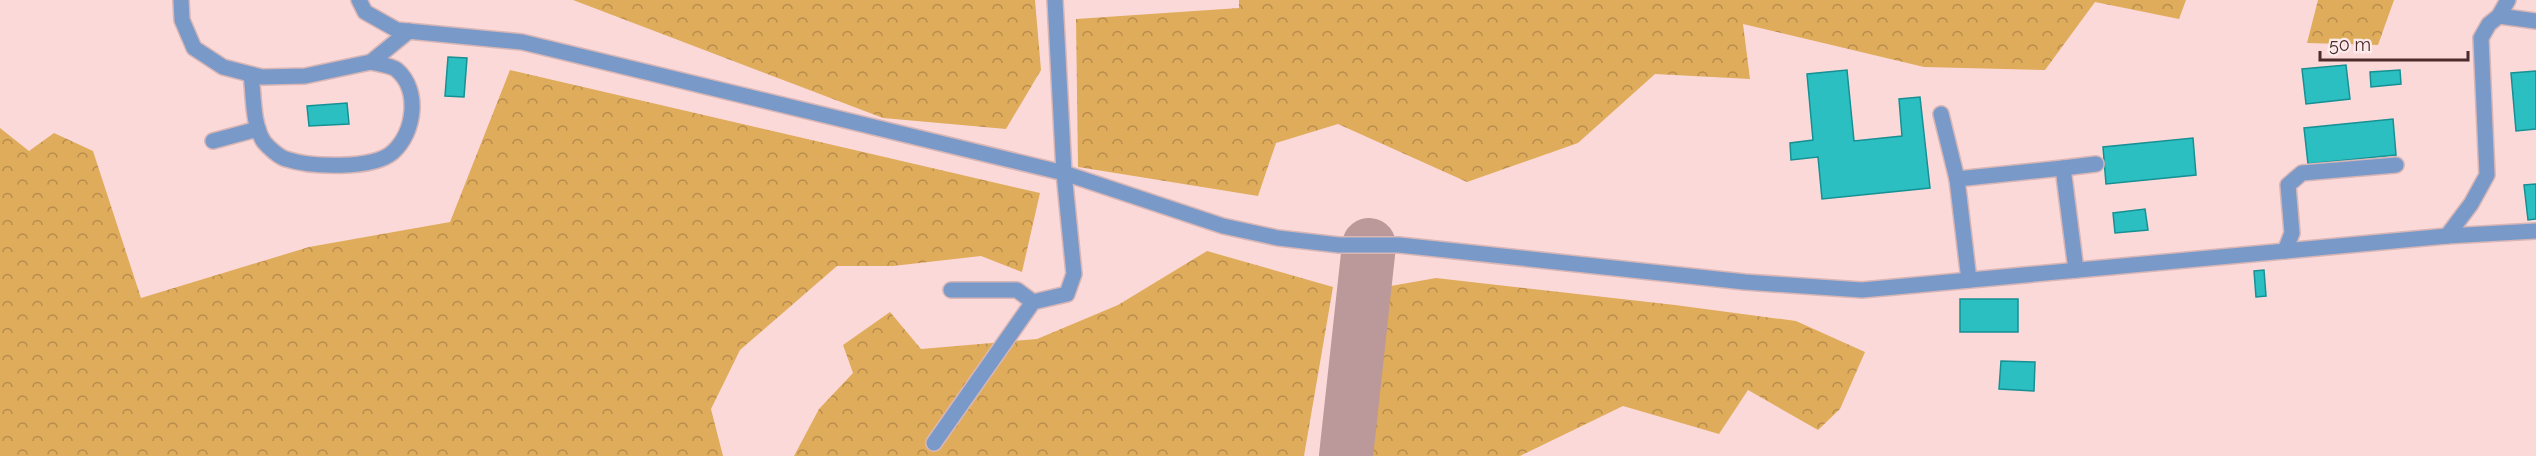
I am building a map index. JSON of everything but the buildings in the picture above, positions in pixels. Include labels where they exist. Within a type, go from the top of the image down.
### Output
[{"type":"street","points":[[181,0],[182,20],[194,48],[223,68],[262,77],[304,76],[371,62],[395,68],[406,81],[412,101],[412,118],[400,144],[392,154],[360,164],[323,166],[284,159],[265,143],[258,129],[252,75]]},
{"type":"street","points":[[359,0],[365,12],[397,30],[522,42],[1064,173],[1223,226],[1278,238],[1339,245],[1399,245],[1745,282],[1862,290],[2447,236],[2536,231]]},
{"type":"street","points":[[934,443],[1033,302],[1067,294],[1074,274],[1064,173],[1055,0]]},
{"type":"street","points":[[2447,236],[2472,204],[2487,175],[2481,38],[2489,24],[2499,16],[2508,0]]},
{"type":"street","points":[[2499,16],[2536,21]]},
{"type":"street","points":[[371,62],[409,31]]},
{"type":"street","points":[[1941,114],[1957,179],[1969,280]]},
{"type":"street","points":[[213,141],[258,129]]},
{"type":"street","points":[[1957,179],[2096,164]]},
{"type":"street","points":[[2285,251],[2292,233],[2289,185],[2302,173],[2396,165]]},
{"type":"street","points":[[2063,168],[2076,270]]},
{"type":"street","points":[[951,290],[1017,290],[1033,302]]},
{"type":"green space","points":[[573,0],[1035,0],[1041,70],[1006,129],[883,118]]},
{"type":"green space","points":[[1239,0],[2186,0],[2179,19],[2095,2],[2045,70],[1924,67],[1743,24],[1750,79],[1655,74],[1578,143],[1467,182],[1338,124],[1276,143],[1258,196],[1078,167],[1076,19],[1239,8]]},
{"type":"green space","points":[[2318,0],[2394,0],[2378,45],[2307,43]]},
{"type":"green space","points":[[510,70],[1040,193],[1022,272],[981,256],[893,266],[837,266],[740,350],[711,409],[723,456],[0,456],[0,128],[29,151],[54,133],[93,151],[141,298],[309,247],[450,222]]},
{"type":"green space","points":[[1207,251],[1333,287],[1304,456],[794,456],[819,409],[853,373],[843,345],[890,312],[921,349],[1037,339],[1118,305]]},
{"type":"green space","points":[[1436,278],[1796,321],[1865,352],[1840,409],[1818,430],[1748,390],[1719,434],[1623,406],[1520,456],[1359,456],[1365,338],[1385,287]]},
{"type":"taxiway","points":[[1346,456],[1369,245]]}]
